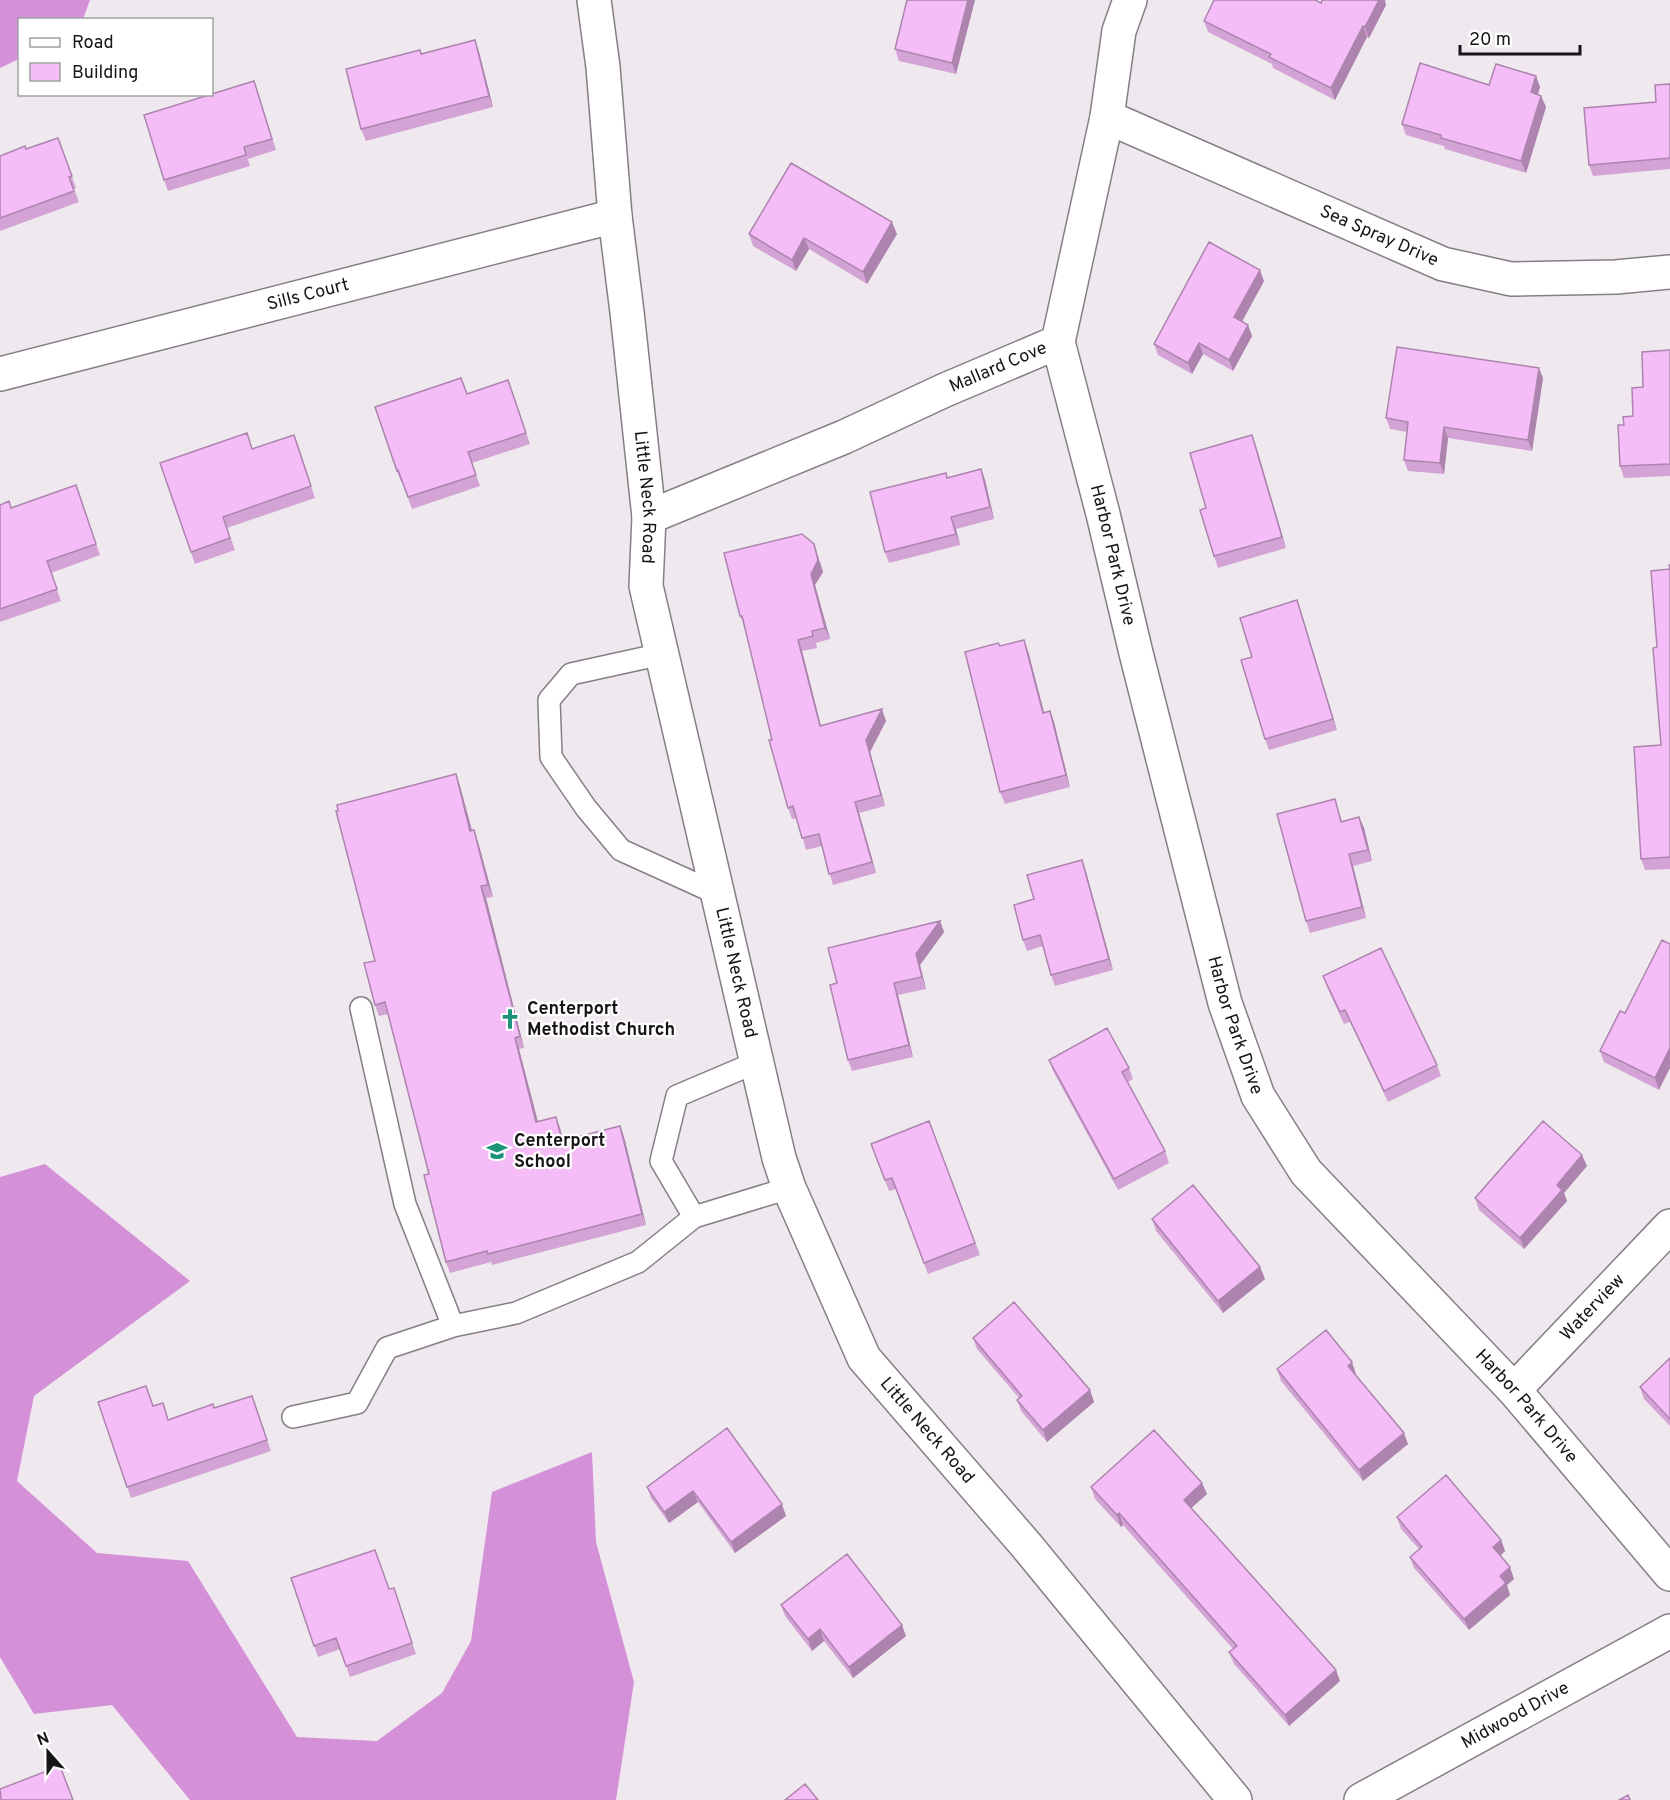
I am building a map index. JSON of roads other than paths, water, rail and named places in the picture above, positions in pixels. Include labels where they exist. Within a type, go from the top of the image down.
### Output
[{"type":"street","name":"Little Neck Road","points":[[594,0],[603,66],[615,216],[649,517],[646,586],[779,1158],[789,1188],[864,1358],[1026,1545],[1232,1799]]},
{"type":"street","name":"Mallard Cove","points":[[649,517],[844,437],[945,390],[1058,342],[1107,117],[1119,31],[1130,0]]},
{"type":"street","name":"Sea Spray Drive","points":[[1107,117],[1443,264],[1511,279],[1670,272]]},
{"type":"street","name":"Sills Court","points":[[0,374],[615,216]]},
{"type":"street","name":"Harbor Park Drive","points":[[1058,342],[1225,1003],[1257,1096],[1306,1172],[1514,1390],[1670,1575]]},
{"type":"street","name":"Waterview","points":[[1514,1390],[1670,1226]]},
{"type":"street","name":"Midwood Drive","points":[[1361,1800],[1670,1631]]},
{"type":"lane","points":[[662,654],[570,674],[549,700],[551,757],[586,808],[621,850],[718,894]]},
{"type":"lane","points":[[360,1008],[405,1204],[453,1326]]},
{"type":"lane","points":[[694,1217],[661,1161],[677,1096],[757,1062]]},
{"type":"lane","points":[[293,1417],[357,1403],[387,1348],[453,1326],[516,1313],[638,1262],[694,1217],[789,1188]]},
{"type":"place","name":"Centerport Methodist Church","points":[[510,1019]]},
{"type":"place","name":"Centerport School","points":[[497,1151]]}]
